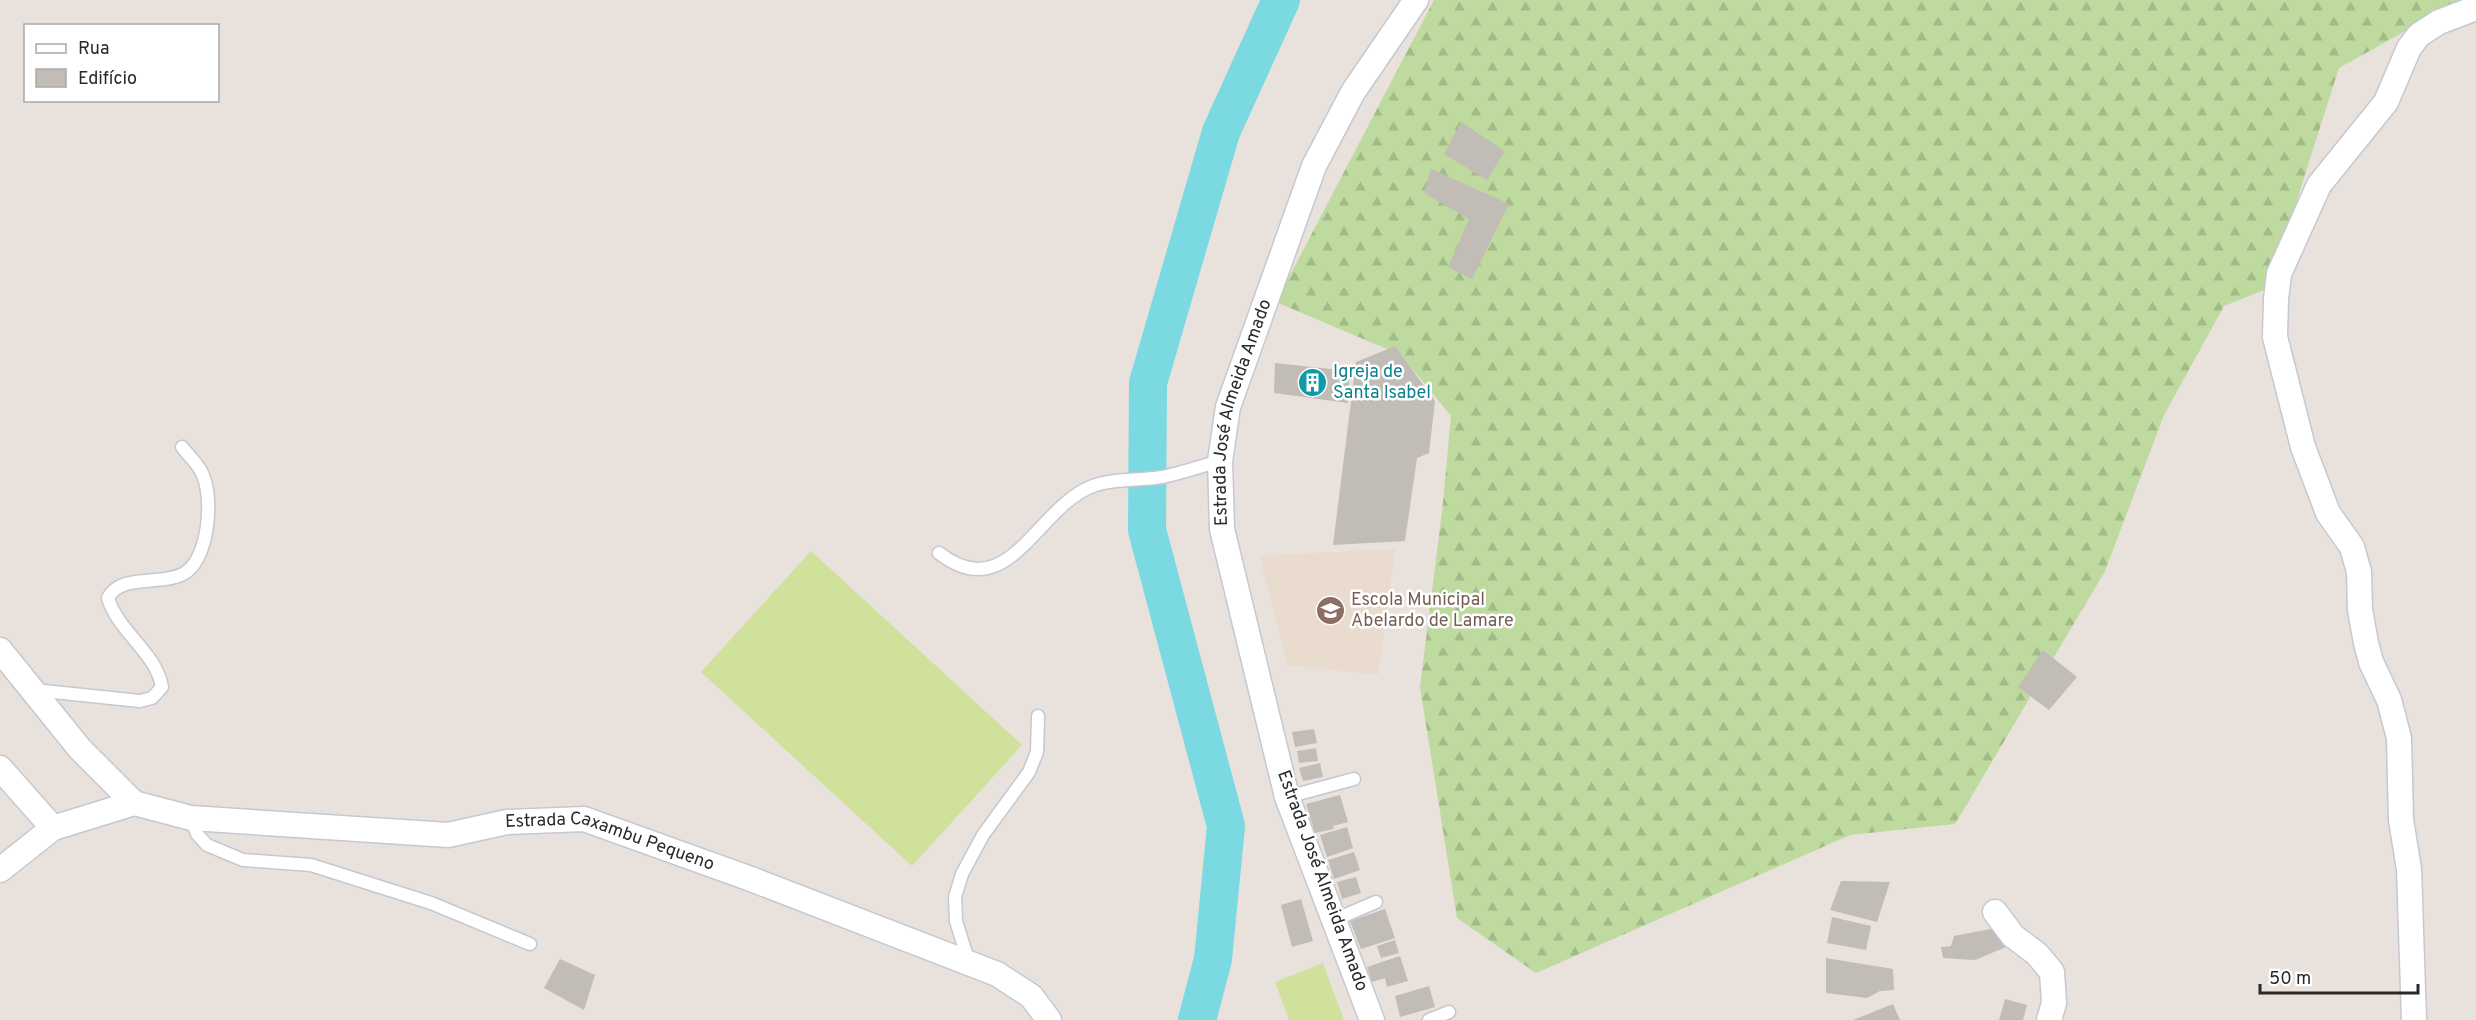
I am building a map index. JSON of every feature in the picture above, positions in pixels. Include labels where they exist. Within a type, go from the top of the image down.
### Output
[{"type":"street","name":"Estrada José Almeida Amado","points":[[1372,1020],[1287,797],[1222,529],[1220,461],[1228,407],[1314,166],[1353,92],[1416,0]]},
{"type":"street","points":[[2415,1020],[2409,878],[2401,820],[2399,738],[2389,700],[2371,662],[2366,643],[2360,610],[2359,572],[2352,547],[2328,513],[2303,447],[2275,336],[2276,299],[2279,274],[2319,185],[2386,102],[2409,48],[2419,35],[2439,22],[2476,8]]},
{"type":"street","points":[[0,650],[80,749],[134,803],[53,828],[0,870]]},
{"type":"street","points":[[0,768],[53,828]]},
{"type":"street","name":"Estrada Caxambu Pequeno","points":[[134,803],[190,818],[448,836],[507,822],[584,819],[751,879],[997,974],[1031,996],[1050,1020]]},
{"type":"street","points":[[1995,912],[2013,936],[2037,954],[2052,972],[2054,1004],[2049,1020]]},
{"type":"lane","points":[[32,690],[140,701],[152,698],[162,687],[160,672],[115,614],[108,598],[112,590],[125,584],[165,580],[183,574],[196,564],[208,524],[207,497],[202,473],[182,447]]},
{"type":"lane","points":[[939,553],[954,565],[989,568],[1010,561],[1053,514],[1080,492],[1095,485],[1162,477],[1220,461]]},
{"type":"lane","points":[[969,964],[956,921],[955,897],[962,874],[983,834],[1029,772],[1036,752],[1038,716]]},
{"type":"lane","points":[[1287,797],[1354,779]]},
{"type":"lane","points":[[190,818],[196,834],[207,845],[243,860],[311,865],[431,903],[530,945]]},
{"type":"lane","points":[[1334,920],[1376,902]]},
{"type":"lane","points":[[1430,1020],[1449,1012]]},
{"type":"shaded area","name":"Escola Municipal Abelardo de Lamare","points":[[1395,549],[1378,675],[1288,665],[1259,556]]},
{"type":"green space","points":[[1434,0],[2461,0],[2339,68],[2269,288],[2224,306],[2164,415],[2105,571],[1955,824],[1850,835],[1536,973],[1457,918],[1420,687],[1442,512],[1451,416],[1401,355],[1276,302]]},
{"type":"green space","points":[[811,551],[1022,745],[912,866],[701,672]]},
{"type":"green space","points":[[1323,963],[1344,1020],[1289,1020],[1275,982]]},
{"type":"building","points":[[1461,122],[1505,151],[1487,180],[1444,154]]},
{"type":"building","points":[[1431,169],[1509,204],[1472,279],[1448,267],[1469,219],[1424,193]]},
{"type":"building","points":[[1395,346],[1435,401],[1429,453],[1417,458],[1405,541],[1333,545],[1356,362]]},
{"type":"building","name":"Igreja de Santa Isabel","points":[[1275,363],[1350,371],[1348,403],[1274,393]]},
{"type":"building","points":[[2043,650],[2077,677],[2049,710],[2018,687]]},
{"type":"building","points":[[1314,729],[1317,743],[1295,747],[1292,732]]},
{"type":"building","points":[[1316,748],[1318,761],[1299,763],[1297,751]]},
{"type":"building","points":[[1320,763],[1323,777],[1303,781],[1299,768]]},
{"type":"building","points":[[1340,795],[1348,822],[1333,826],[1334,829],[1315,833],[1306,804]]},
{"type":"building","points":[[1347,827],[1353,848],[1327,857],[1320,835]]},
{"type":"building","points":[[1354,852],[1360,870],[1334,879],[1328,860]]},
{"type":"building","points":[[1356,877],[1361,893],[1342,899],[1337,882]]},
{"type":"building","points":[[1841,881],[1890,882],[1877,922],[1830,910]]},
{"type":"building","points":[[1301,899],[1313,941],[1292,947],[1281,905]]},
{"type":"building","points":[[1385,909],[1395,938],[1361,949],[1350,921]]},
{"type":"building","points":[[1832,917],[1871,926],[1866,950],[1827,943]]},
{"type":"building","points":[[1996,928],[2006,947],[1975,960],[1943,958],[1941,947],[1951,946],[1954,936]]},
{"type":"building","points":[[1395,940],[1399,953],[1381,958],[1377,946]]},
{"type":"building","points":[[1400,956],[1408,981],[1387,987],[1385,978],[1372,982],[1367,967]]},
{"type":"building","points":[[1826,958],[1893,969],[1894,990],[1880,991],[1867,998],[1826,993]]},
{"type":"building","points":[[560,959],[595,975],[584,1010],[544,988]]},
{"type":"building","points":[[1429,986],[1435,1007],[1400,1017],[1395,996]]},
{"type":"building","points":[[2005,999],[2027,1005],[2023,1020],[1999,1020]]},
{"type":"building","points":[[1893,1004],[1900,1020],[1853,1020]]},
{"type":"waterway","points":[[1197,1020],[1213,959],[1226,826],[1147,530],[1148,383],[1221,132],[1281,0]]},
{"type":"place","name":"Igreja de Santa Isabel","points":[[1312,382]]},
{"type":"place","name":"Escola Municipal Abelardo de Lamare","points":[[1330,610]]}]
